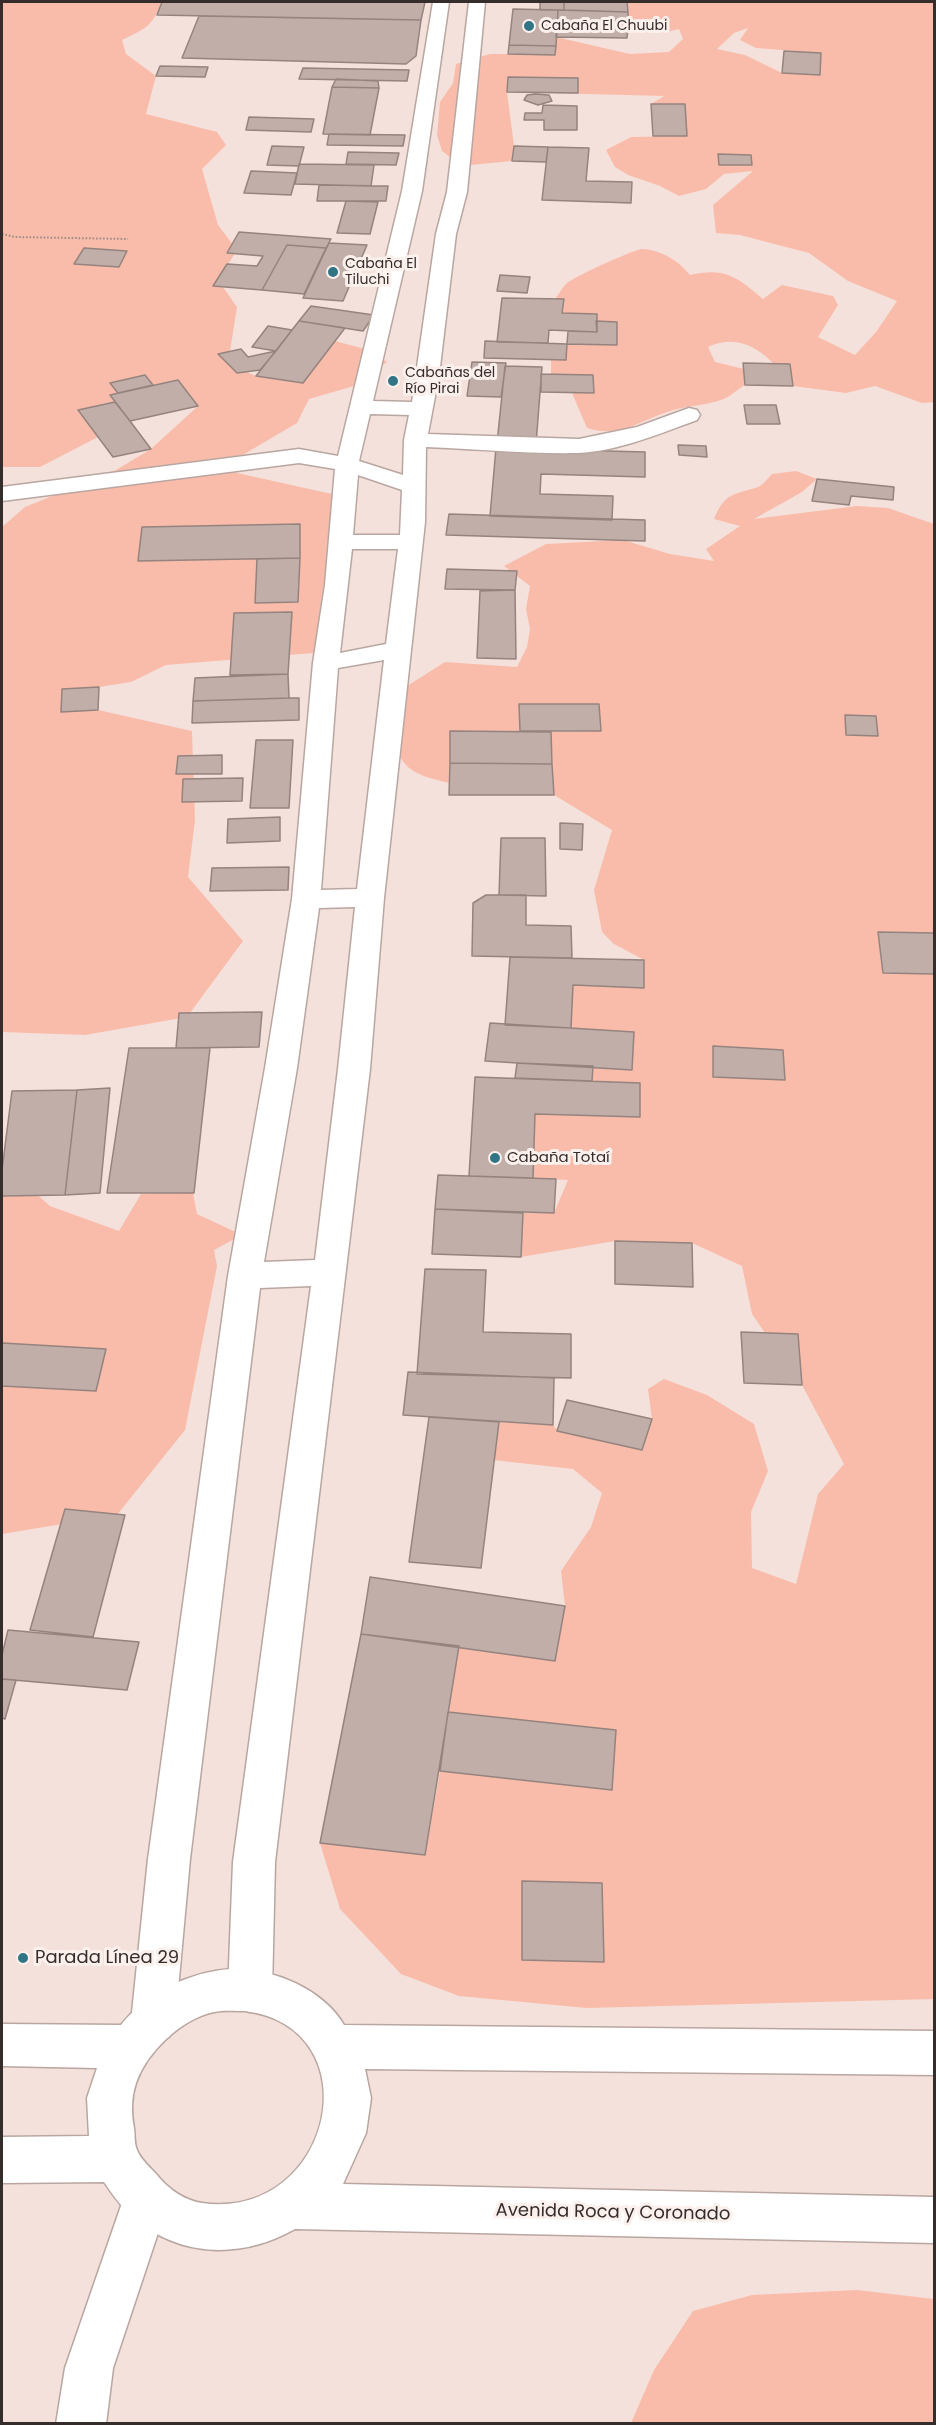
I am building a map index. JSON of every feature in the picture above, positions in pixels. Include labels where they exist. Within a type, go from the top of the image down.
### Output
[{"type":"main road","points":[[142,2035],[169,1859],[245,1276],[281,1068],[306,899],[326,663],[347,464],[403,234],[417,163],[441,2]]},
{"type":"main road","points":[[250,1991],[254,1862],[354,1069],[370,898],[413,522],[416,440],[428,375],[446,234],[457,192],[477,2]]},
{"type":"main road","points":[[417,163],[459,165]]},
{"type":"main road","points":[[361,407],[422,408]]},
{"type":"main road","points":[[416,440],[579,446],[612,441],[645,432],[689,415]]},
{"type":"main road","points":[[2,494],[299,456],[347,464],[413,486]]},
{"type":"main road","points":[[340,542],[410,542]]},
{"type":"main road","points":[[326,663],[399,650]]},
{"type":"main road","points":[[306,899],[370,898]]},
{"type":"main road","points":[[245,1276],[330,1272]]},
{"type":"main road","points":[[214,1991],[250,1991],[287,2001],[314,2021],[336,2047],[347,2080],[348,2114],[339,2149],[319,2180],[291,2206],[266,2220],[236,2226],[206,2228],[177,2220],[146,2200],[116,2159],[109,2107],[116,2076],[142,2035],[181,2003],[214,1991]]},
{"type":"main road","points":[[2,2045],[142,2035]]},
{"type":"main road","points":[[336,2047],[934,2053]]},
{"type":"main road","points":[[2,2160],[116,2159]]},
{"type":"main road","points":[[81,2424],[89,2368],[146,2200]]},
{"type":"main road","name":"Avenida Roca y Coronado","points":[[291,2206],[934,2220]]},
{"type":"path","points":[[2,234],[15,237],[128,239]]},
{"type":"shaded area","points":[[2,2],[162,2],[147,26],[122,40],[126,54],[156,76],[146,114],[217,132],[226,145],[202,169],[218,225],[237,250],[218,280],[237,307],[228,364],[256,376],[303,383],[335,341],[365,349],[387,362],[354,386],[309,399],[297,423],[219,469],[341,496],[338,651],[166,665],[131,682],[62,689],[61,712],[98,710],[192,731],[195,820],[188,877],[243,941],[187,1017],[85,1035],[2,1032],[2,527],[25,507],[116,470],[151,449],[198,406],[178,380],[153,385],[145,375],[111,383],[118,393],[111,395],[115,402],[78,411],[98,437],[40,467],[2,467]]},
{"type":"shaded area","points":[[628,2],[934,2],[934,402],[922,403],[875,386],[846,393],[793,386],[766,357],[745,344],[734,342],[708,347],[715,362],[744,369],[745,385],[728,397],[667,412],[619,430],[599,431],[587,428],[572,393],[593,393],[593,375],[551,374],[551,360],[566,360],[567,344],[616,344],[617,322],[596,321],[597,314],[562,313],[563,300],[555,299],[570,281],[628,254],[642,249],[656,252],[681,265],[690,275],[722,273],[746,285],[763,299],[782,285],[833,296],[838,305],[818,337],[855,355],[876,332],[897,301],[848,281],[809,253],[740,235],[716,233],[713,205],[753,171],[724,174],[706,189],[679,196],[660,186],[628,175],[615,167],[606,150],[631,137],[687,136],[684,104],[651,104],[664,96],[507,92],[514,146],[512,161],[471,165],[450,157],[442,151],[437,135],[440,102],[453,83],[456,64],[490,54],[508,54],[556,37],[630,54],[669,52],[683,39],[679,29],[662,33],[628,32]],"holes":[[[748,28],[740,40],[756,48],[821,53],[820,75],[782,73],[745,55],[717,49],[734,33]]]},
{"type":"shaded area","points":[[796,471],[817,479],[802,492],[754,519],[857,506],[888,508],[934,524],[934,933],[878,932],[883,973],[934,974],[934,1999],[587,2008],[459,1996],[401,1974],[340,1909],[320,1843],[425,1855],[440,1771],[612,1790],[616,1730],[448,1712],[459,1646],[555,1661],[565,1606],[561,1571],[591,1527],[602,1493],[573,1469],[493,1460],[499,1422],[553,1425],[558,1431],[642,1449],[652,1419],[648,1389],[664,1379],[707,1395],[754,1424],[768,1471],[751,1512],[752,1568],[796,1584],[818,1494],[844,1464],[802,1385],[798,1334],[765,1333],[752,1314],[742,1266],[692,1243],[615,1241],[521,1257],[523,1213],[554,1213],[568,1180],[533,1178],[535,1114],[640,1117],[640,1083],[592,1081],[593,1066],[634,1033],[571,1028],[573,985],[644,987],[644,960],[614,944],[602,932],[594,890],[612,830],[554,795],[551,732],[601,731],[599,704],[520,704],[520,731],[451,731],[449,783],[424,776],[409,768],[388,731],[407,686],[445,662],[517,667],[527,647],[530,629],[526,609],[530,586],[504,566],[546,544],[623,540],[670,554],[714,561],[706,549],[740,526],[714,519],[726,499],[760,486],[772,474]]},
{"type":"shaded area","points":[[2,1163],[50,1206],[119,1231],[141,1194],[193,1193],[197,1214],[242,1235],[214,1250],[217,1266],[185,1430],[117,1515],[2,1534]]},
{"type":"shaded area","points":[[857,2290],[934,2299],[934,2423],[631,2423],[654,2370],[693,2311],[752,2295]]},
{"type":"building","points":[[162,2],[425,2],[421,20],[157,15]]},
{"type":"building","points":[[540,2],[564,2],[564,10],[540,10]]},
{"type":"building","points":[[564,2],[627,2],[628,12],[564,10]]},
{"type":"building","points":[[513,9],[558,10],[556,46],[509,45]]},
{"type":"building","points":[[558,10],[628,12],[628,27],[557,26]]},
{"type":"building","points":[[199,16],[421,20],[416,56],[406,64],[182,58]]},
{"type":"building","points":[[557,26],[628,27],[627,38],[556,37]]},
{"type":"building","points":[[509,45],[556,46],[555,55],[508,54]]},
{"type":"building","points":[[784,51],[821,53],[820,75],[782,73]]},
{"type":"building","points":[[160,66],[208,67],[205,77],[156,76]]},
{"type":"building","points":[[303,68],[409,70],[407,81],[299,79]]},
{"type":"building","points":[[508,77],[578,78],[578,93],[507,92]]},
{"type":"building","points":[[336,79],[378,81],[379,88],[332,87]]},
{"type":"building","points":[[332,87],[379,88],[370,135],[323,134]]},
{"type":"building","points":[[527,95],[549,95],[552,101],[538,105],[524,100]]},
{"type":"building","points":[[651,104],[685,104],[687,136],[653,136]]},
{"type":"building","points":[[543,105],[577,106],[577,130],[544,130],[544,120],[524,120],[525,113],[542,113]]},
{"type":"building","points":[[249,117],[314,119],[311,132],[246,130]]},
{"type":"building","points":[[329,134],[405,135],[403,146],[327,145]]},
{"type":"building","points":[[272,146],[304,147],[299,166],[267,165]]},
{"type":"building","points":[[514,146],[548,147],[546,162],[512,161]]},
{"type":"building","points":[[548,147],[589,148],[586,181],[632,182],[631,203],[542,200]]},
{"type":"building","points":[[348,152],[399,153],[396,165],[346,164]]},
{"type":"building","points":[[718,154],[751,155],[752,165],[719,165]]},
{"type":"building","points":[[299,164],[374,165],[371,186],[295,184]]},
{"type":"building","points":[[251,171],[297,173],[291,195],[244,193]]},
{"type":"building","points":[[319,185],[388,186],[386,201],[317,201]]},
{"type":"building","points":[[346,201],[378,202],[370,234],[337,233]]},
{"type":"building","points":[[239,232],[331,239],[326,248],[287,245],[262,290],[213,286],[227,264],[257,266],[263,256],[227,253]]},
{"type":"building","points":[[329,243],[367,245],[343,301],[303,298]]},
{"type":"building","points":[[287,245],[326,248],[304,294],[262,290]]},
{"type":"building","points":[[84,248],[127,251],[119,267],[74,264]]},
{"type":"building","points":[[500,275],[530,277],[527,293],[497,291]]},
{"type":"building","points":[[502,298],[564,299],[562,313],[597,314],[597,332],[549,330],[548,343],[497,342]]},
{"type":"building","points":[[311,306],[374,315],[363,331],[299,321]]},
{"type":"building","points":[[299,321],[345,328],[303,383],[256,376]]},
{"type":"building","points":[[596,321],[617,322],[617,345],[567,344],[568,331],[597,332]]},
{"type":"building","points":[[268,326],[292,330],[276,351],[252,347]]},
{"type":"building","points":[[485,341],[567,344],[566,360],[484,358]]},
{"type":"building","points":[[241,349],[248,357],[276,351],[260,370],[237,373],[218,354]]},
{"type":"building","points":[[472,362],[506,363],[501,397],[467,396]]},
{"type":"building","points":[[743,363],[790,364],[793,386],[745,385]]},
{"type":"building","points":[[505,366],[542,367],[536,444],[497,443]]},
{"type":"building","points":[[541,374],[593,375],[594,393],[541,392]]},
{"type":"building","points":[[145,375],[153,385],[118,393],[110,383]]},
{"type":"building","points":[[178,380],[198,406],[130,421],[110,395]]},
{"type":"building","points":[[115,402],[151,449],[113,457],[78,410]]},
{"type":"building","points":[[744,405],[776,405],[780,424],[747,424]]},
{"type":"building","points":[[678,445],[706,446],[707,457],[679,455]]},
{"type":"building","points":[[496,448],[645,452],[645,477],[541,474],[540,494],[613,496],[612,520],[490,516]]},
{"type":"building","points":[[817,479],[894,487],[893,500],[851,496],[849,505],[812,501]]},
{"type":"building","points":[[449,514],[645,520],[645,541],[446,535]]},
{"type":"building","points":[[300,524],[300,558],[138,561],[142,527]]},
{"type":"building","points":[[300,558],[298,602],[255,603],[257,559]]},
{"type":"building","points":[[447,569],[517,571],[515,590],[445,589]]},
{"type":"building","points":[[515,590],[516,659],[477,658],[480,591]]},
{"type":"building","points":[[292,612],[288,674],[230,675],[234,613]]},
{"type":"building","points":[[288,674],[289,698],[193,701],[195,678]]},
{"type":"building","points":[[99,687],[98,710],[61,712],[62,689]]},
{"type":"building","points":[[299,698],[299,720],[192,723],[193,701]]},
{"type":"building","points":[[519,704],[599,704],[601,731],[520,731]]},
{"type":"building","points":[[845,715],[876,716],[878,736],[846,735]]},
{"type":"building","points":[[450,731],[551,732],[552,764],[450,763]]},
{"type":"building","points":[[256,740],[293,740],[289,808],[250,808]]},
{"type":"building","points":[[222,755],[222,774],[176,774],[178,756]]},
{"type":"building","points":[[450,763],[552,764],[554,795],[449,795]]},
{"type":"building","points":[[243,778],[242,801],[182,802],[183,779]]},
{"type":"building","points":[[280,817],[280,841],[227,843],[228,819]]},
{"type":"building","points":[[560,823],[583,824],[582,850],[560,849]]},
{"type":"building","points":[[501,838],[545,838],[546,896],[499,895]]},
{"type":"building","points":[[289,867],[288,890],[210,891],[212,868]]},
{"type":"building","points":[[486,895],[526,895],[526,925],[571,926],[572,958],[472,956],[473,903]]},
{"type":"building","points":[[878,932],[934,933],[934,974],[883,973]]},
{"type":"building","points":[[510,957],[644,960],[644,988],[573,985],[571,1028],[505,1025]]},
{"type":"building","points":[[262,1012],[259,1047],[176,1048],[179,1013]]},
{"type":"building","points":[[490,1023],[634,1032],[632,1070],[485,1061]]},
{"type":"building","points":[[713,1046],[783,1050],[785,1080],[713,1077]]},
{"type":"building","points":[[129,1048],[210,1048],[194,1193],[107,1193]]},
{"type":"building","points":[[517,1063],[593,1066],[592,1081],[515,1078]]},
{"type":"building","points":[[475,1077],[640,1083],[640,1117],[535,1114],[533,1178],[469,1176]]},
{"type":"building","points":[[110,1088],[100,1193],[65,1195],[77,1090]]},
{"type":"building","points":[[77,1090],[65,1195],[2,1196],[2,1170],[12,1091]]},
{"type":"building","points":[[438,1175],[556,1179],[554,1213],[435,1209]]},
{"type":"building","points":[[435,1209],[523,1213],[521,1257],[432,1254]]},
{"type":"building","points":[[615,1241],[692,1243],[693,1287],[615,1284]]},
{"type":"building","points":[[425,1269],[486,1270],[483,1332],[571,1334],[571,1378],[417,1374]]},
{"type":"building","points":[[741,1332],[798,1334],[802,1385],[744,1383]]},
{"type":"building","points":[[2,1343],[106,1349],[96,1391],[2,1386]]},
{"type":"building","points":[[408,1372],[554,1378],[553,1425],[403,1415]]},
{"type":"building","points":[[567,1400],[652,1419],[642,1450],[557,1431]]},
{"type":"building","points":[[429,1417],[499,1422],[481,1568],[409,1562]]},
{"type":"building","points":[[65,1509],[125,1515],[93,1637],[30,1630]]},
{"type":"building","points":[[370,1577],[565,1606],[555,1661],[361,1634]]},
{"type":"building","points":[[8,1630],[139,1642],[127,1690],[2,1679],[2,1655]]},
{"type":"building","points":[[361,1634],[459,1646],[425,1855],[320,1843]]},
{"type":"building","points":[[2,1679],[16,1680],[5,1719],[2,1718]]},
{"type":"building","points":[[448,1712],[616,1730],[612,1790],[440,1771]]},
{"type":"building","points":[[522,1881],[602,1883],[604,1962],[522,1960]]},
{"type":"place","name":"Cabaña El Chuubi","points":[[529,26]]},
{"type":"place","name":"Cabaña El Tiluchi","points":[[333,272]]},
{"type":"place","name":"Cabañas del Río Pirai","points":[[393,381]]},
{"type":"place","name":"Cabaña Totaí","points":[[495,1158]]},
{"type":"place","name":"Parada Línea 29","points":[[23,1958]]}]
